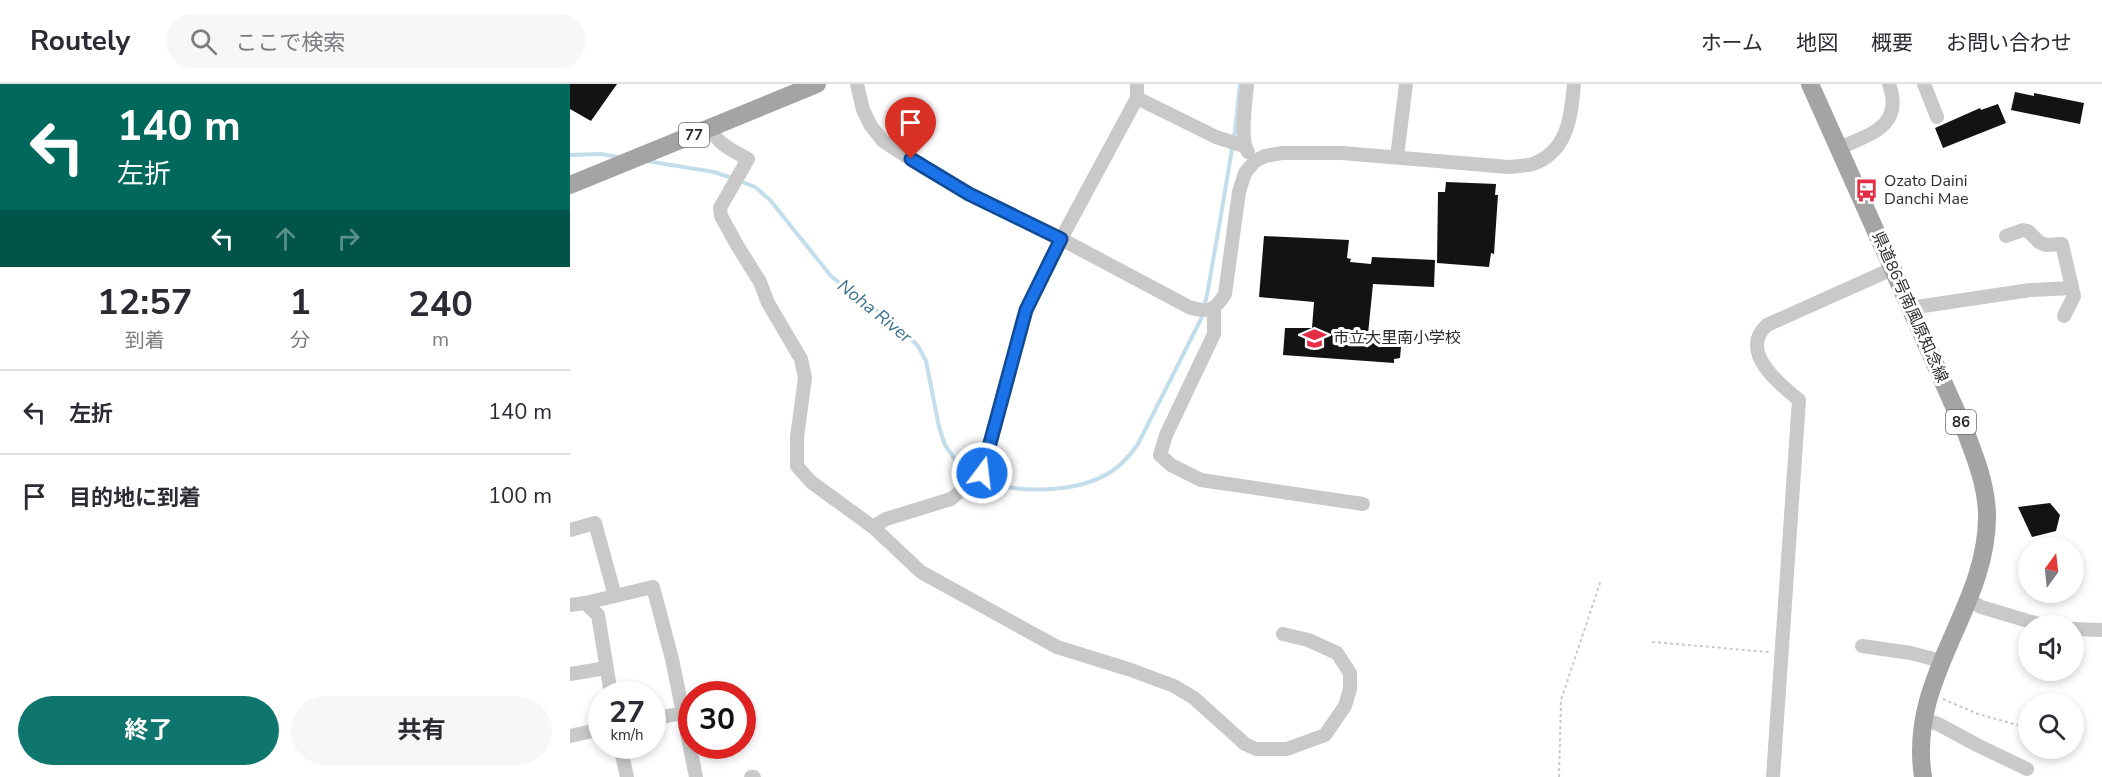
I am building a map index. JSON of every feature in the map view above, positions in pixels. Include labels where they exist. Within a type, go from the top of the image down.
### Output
[{"type":"main road","name":"77","points":[[570,185],[817,84]]},
{"type":"main road","name":"県道86号南風原知念線","points":[[1810,84],[1966,434],[1982,481],[1987,512],[1984,544],[1968,599],[1929,693],[1919,748],[1923,777]]},
{"type":"street","points":[[857,84],[863,110],[870,126],[883,141],[969,194],[1061,239],[1189,307],[1200,310],[1214,308],[1225,294],[1239,192],[1245,173],[1255,161],[1265,156],[1282,153],[1342,153],[1509,167],[1531,165],[1550,155],[1563,140],[1573,102],[1574,84]]},
{"type":"street","points":[[1240,144],[1247,84]]},
{"type":"street","points":[[1397,157],[1406,84]]},
{"type":"street","points":[[1839,148],[1881,128],[1888,121],[1894,104],[1889,84]]},
{"type":"street","points":[[1924,84],[1937,117]]},
{"type":"street","points":[[873,527],[886,519],[951,499],[982,473],[1026,310],[1137,91],[1216,137],[1240,144],[1255,161]]},
{"type":"street","points":[[711,128],[714,136],[720,142],[748,159],[720,208],[721,216],[801,359],[805,378],[797,437],[798,466],[811,482],[873,527],[921,573],[1057,647],[1174,686],[1194,698],[1245,744],[1256,749],[1287,749],[1325,735],[1345,706],[1350,689],[1350,673],[1337,653],[1308,640],[1283,634]]},
{"type":"street","points":[[2006,236],[2023,230],[2028,231],[2039,242],[2046,245],[2062,244],[2074,296],[2064,316]]},
{"type":"street","points":[[1773,777],[1799,400],[1773,378],[1763,364],[1756,341],[1759,332],[1767,325],[1892,269]]},
{"type":"street","points":[[1910,308],[2030,290],[2072,288]]},
{"type":"street","points":[[1214,308],[1214,334],[1166,435],[1160,455],[1171,465],[1201,480],[1363,504]]},
{"type":"street","points":[[570,530],[595,523],[615,596]]},
{"type":"street","points":[[570,605],[653,586],[678,688]]},
{"type":"street","points":[[1968,599],[1981,607],[2018,618]]},
{"type":"street","points":[[585,603],[597,615],[608,681]]},
{"type":"street","points":[[2084,629],[2102,630]]},
{"type":"street","points":[[1862,646],[1911,653],[1941,661]]},
{"type":"street","points":[[570,674],[606,668]]},
{"type":"street","points":[[1923,719],[1938,724],[2027,769]]},
{"type":"street","points":[[570,736],[588,732]]},
{"type":"street","points":[[623,759],[627,777]]},
{"type":"street","points":[[692,759],[696,777]]},
{"type":"path","points":[[1559,777],[1561,700],[1601,580]]},
{"type":"path","points":[[1652,642],[1781,652]]},
{"type":"path","points":[[1929,693],[1978,714],[2018,725]]},
{"type":"building","points":[[570,84],[617,84],[591,121],[570,109]]},
{"type":"building","points":[[2015,92],[2034,96],[2034,93],[2084,103],[2080,124],[2011,110]]},
{"type":"building","points":[[1998,104],[2006,123],[1943,148],[1935,128],[1980,108],[1981,110]]},
{"type":"building","points":[[1446,182],[1496,184],[1495,195],[1498,195],[1494,254],[1491,253],[1489,267],[1437,263],[1438,192],[1445,192]]},
{"type":"building","points":[[1264,236],[1349,240],[1347,258],[1351,259],[1350,262],[1371,264],[1372,257],[1435,260],[1434,287],[1373,284],[1368,334],[1402,336],[1400,358],[1394,359],[1394,363],[1283,355],[1285,328],[1312,328],[1314,302],[1259,297]]},
{"type":"building","points":[[2050,503],[2060,515],[2056,531],[2032,537],[2018,507]]},
{"type":"waterway","name":"Noha River","points":[[981,479],[1012,488],[1029,489],[1083,484],[1116,468],[1138,444],[1201,319],[1235,131],[1240,84]]},
{"type":"waterway","name":"Noha River","points":[[570,155],[601,154],[619,157]]},
{"type":"waterway","name":"Noha River","points":[[647,161],[714,172],[755,187],[770,200],[831,276],[862,301],[893,321],[918,346],[926,361],[939,427],[945,445],[958,464],[975,475]]},
{"type":"place","name":"Ozato Daini Danchi Mae","points":[[1866,190]]},
{"type":"place","name":"市立大里南小学校","points":[[1315,338]]},
{"type":"route","points":[[911,159],[969,194],[1061,239],[1026,310],[982,473]]}]
